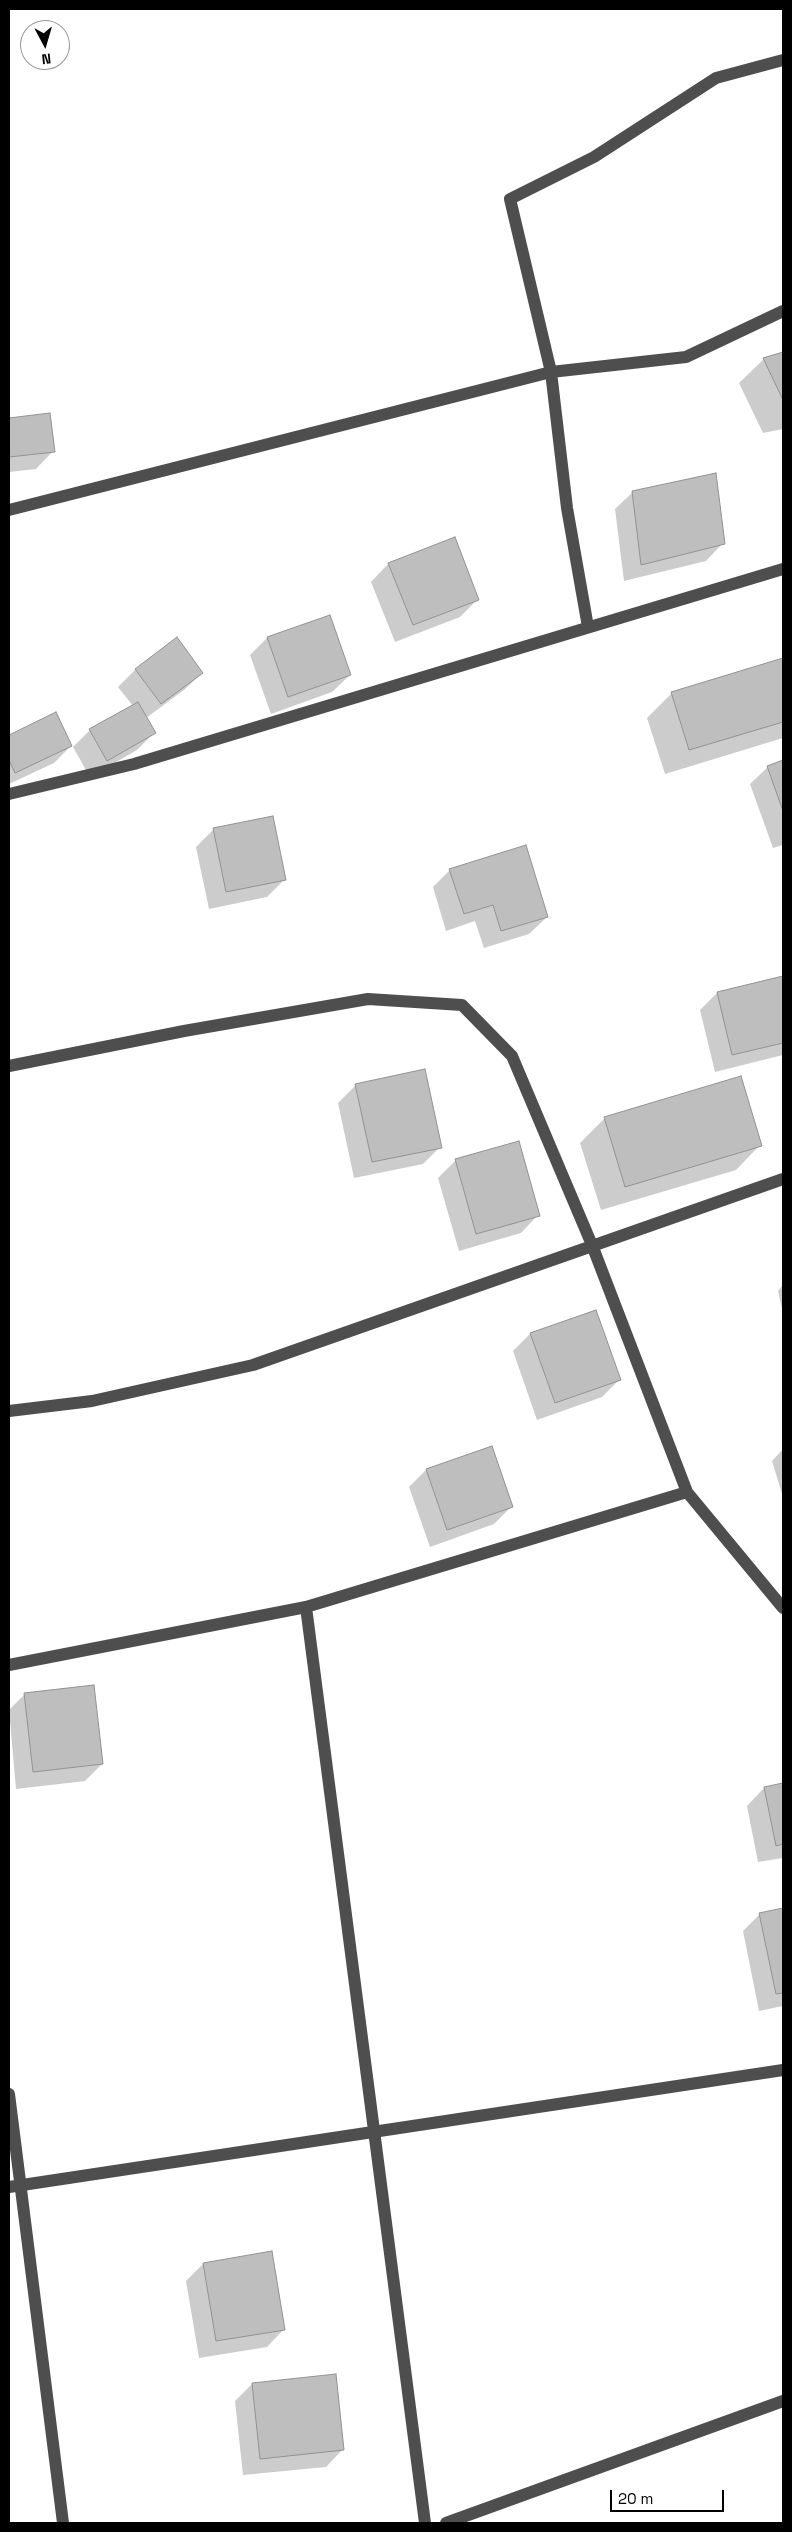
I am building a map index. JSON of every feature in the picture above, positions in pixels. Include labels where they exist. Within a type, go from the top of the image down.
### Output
[{"type":"street","points":[[588,627],[567,508],[551,372],[510,198],[594,157],[716,78],[783,60]]},
{"type":"street","points":[[9,510],[551,372],[686,357],[783,311]]},
{"type":"street","points":[[9,794],[134,764],[783,569]]},
{"type":"street","points":[[9,1066],[184,1031],[368,999],[462,1005],[512,1056],[592,1244],[687,1492],[783,1608]]},
{"type":"street","points":[[9,1411],[92,1401],[253,1365],[592,1244],[783,1179]]},
{"type":"street","points":[[9,1665],[306,1607],[687,1492]]},
{"type":"street","points":[[306,1607],[425,2523]]},
{"type":"street","points":[[14,2186],[783,2070]]},
{"type":"street","points":[[9,2094],[14,2186],[63,2523]]},
{"type":"street","points":[[446,2523],[783,2402]]},
{"type":"building","points":[[783,352],[783,400],[763,358]]},
{"type":"building","points":[[50,413],[55,452],[9,457],[9,418]]},
{"type":"building","points":[[716,473],[725,544],[641,565],[632,491]]},
{"type":"building","points":[[455,537],[479,600],[413,625],[388,563]]},
{"type":"building","points":[[330,615],[351,675],[288,697],[267,637]]},
{"type":"building","points":[[177,637],[203,673],[161,704],[135,669]]},
{"type":"building","points":[[783,658],[783,722],[689,750],[671,692]]},
{"type":"building","points":[[138,702],[156,733],[107,761],[89,729]]},
{"type":"building","points":[[56,712],[72,746],[15,773],[9,760],[9,735]]},
{"type":"building","points":[[783,760],[783,811],[767,766]]},
{"type":"building","points":[[273,816],[286,880],[226,892],[213,828]]},
{"type":"building","points":[[526,845],[548,917],[501,931],[493,905],[464,914],[449,869]]},
{"type":"building","points":[[783,976],[783,1043],[732,1055],[717,992]]},
{"type":"building","points":[[425,1069],[442,1148],[372,1162],[355,1084]]},
{"type":"building","points":[[741,1076],[762,1146],[625,1187],[604,1117]]},
{"type":"building","points":[[519,1141],[540,1216],[476,1234],[455,1159]]},
{"type":"building","points":[[596,1310],[621,1380],[555,1403],[530,1333]]},
{"type":"building","points":[[492,1446],[513,1507],[447,1530],[426,1469]]},
{"type":"building","points":[[94,1685],[103,1764],[33,1772],[24,1693]]},
{"type":"building","points":[[783,1783],[783,1844],[776,1846],[764,1787]]},
{"type":"building","points":[[783,1908],[783,1993],[776,1994],[759,1913]]},
{"type":"building","points":[[272,2251],[285,2330],[216,2341],[203,2263]]},
{"type":"building","points":[[336,2374],[344,2450],[260,2459],[252,2383]]}]
